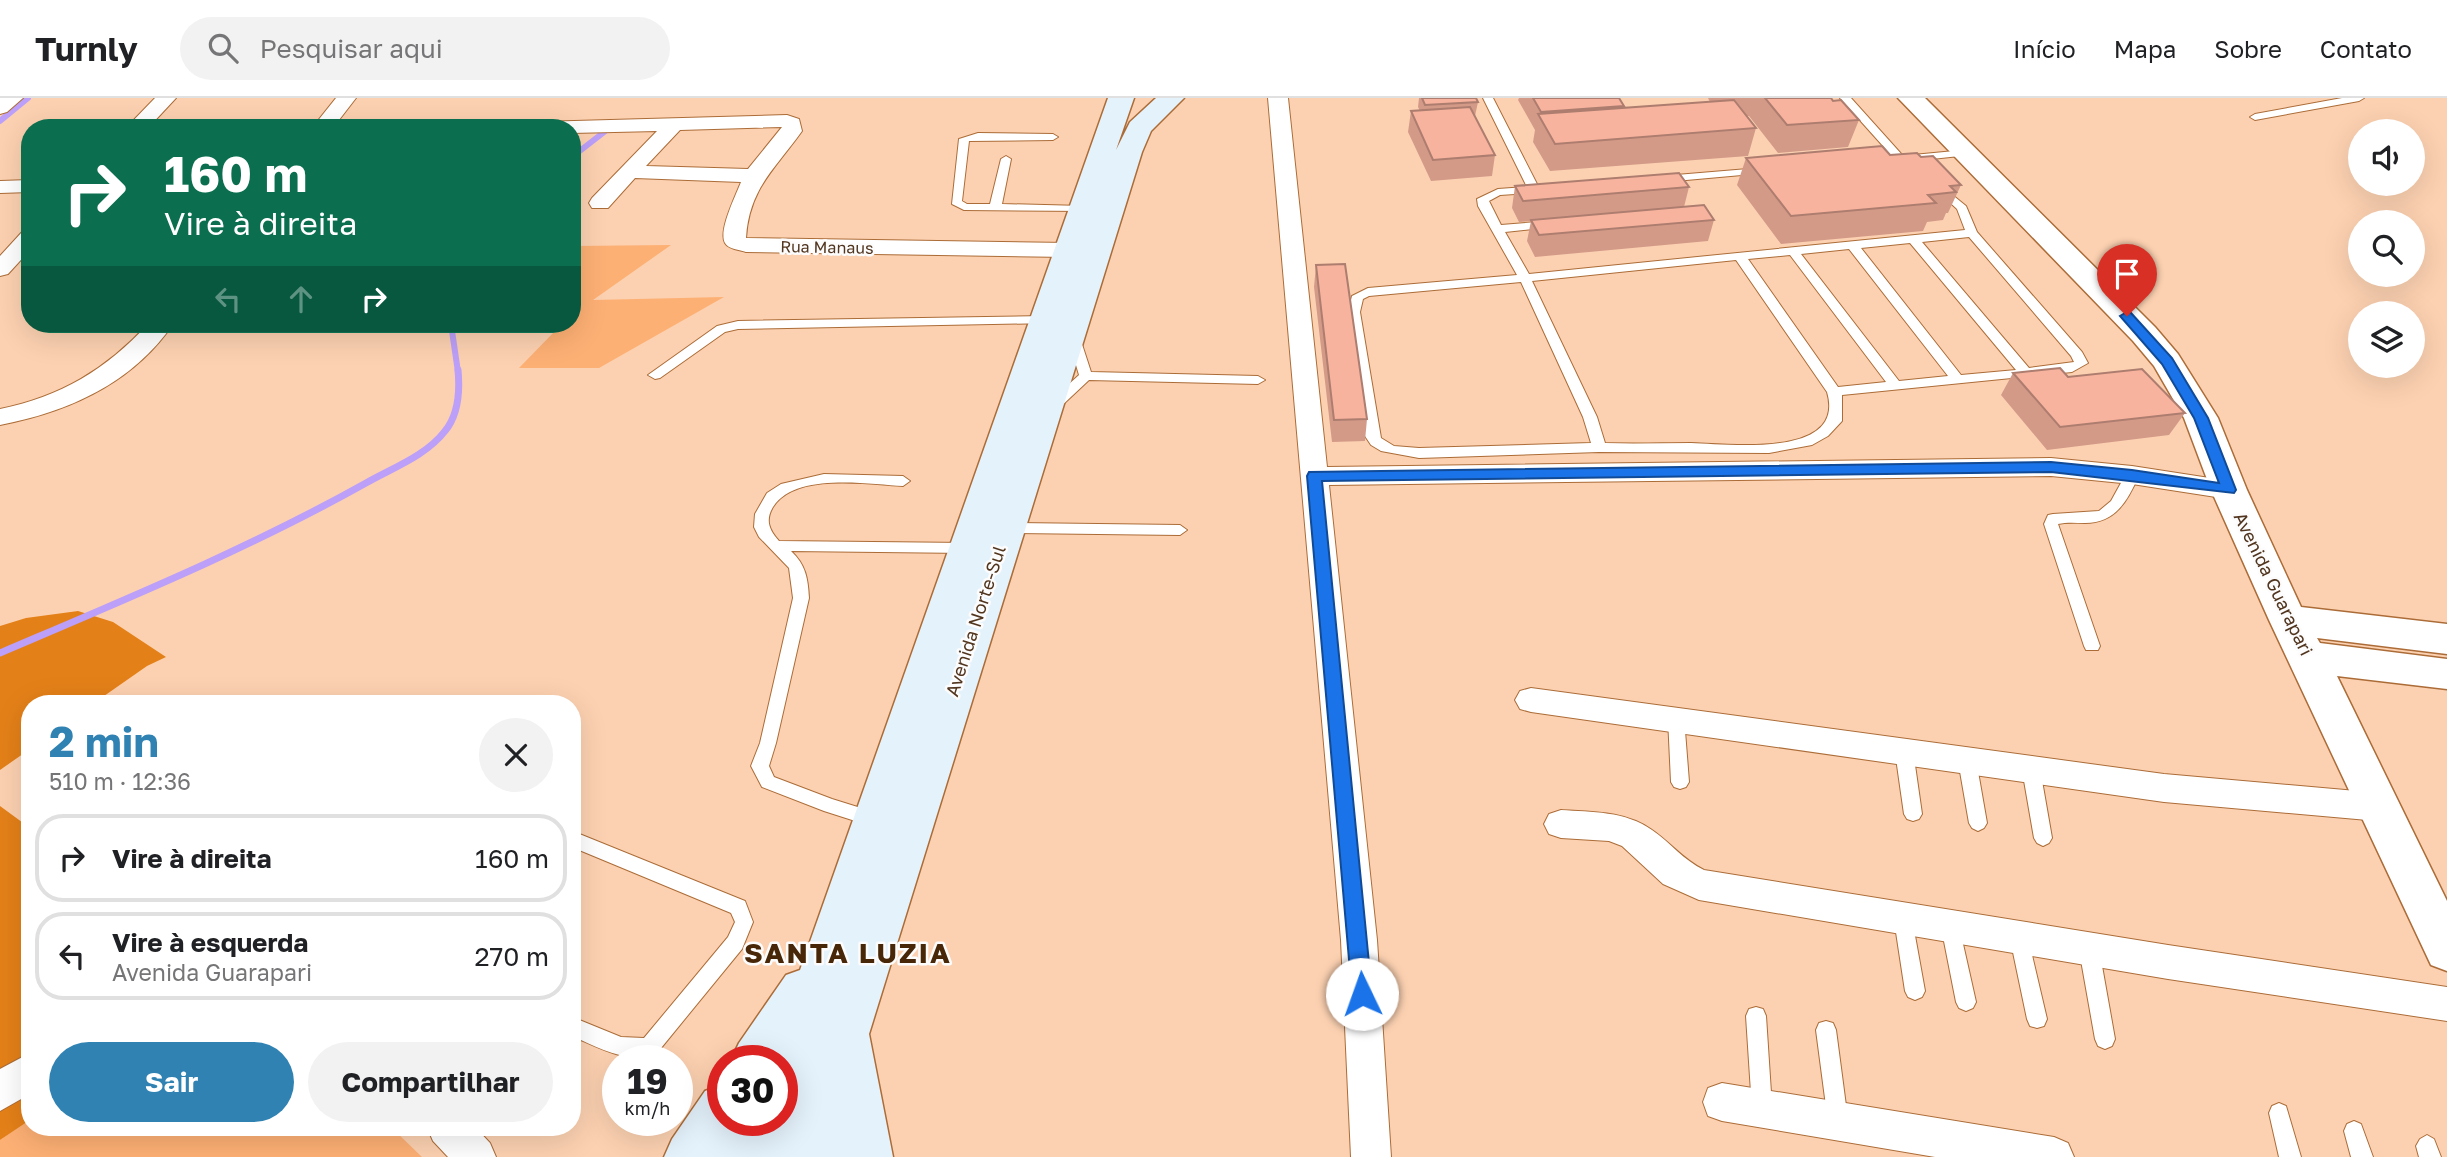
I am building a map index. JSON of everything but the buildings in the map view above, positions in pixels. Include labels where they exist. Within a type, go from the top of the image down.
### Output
[{"type":"main road","name":"Avenida Norte-Sul","points":[[793,1138],[844,1029],[1046,412],[1068,250],[1121,98]]},
{"type":"main road","name":"Avenida Norte-Sul","points":[[793,1138],[828,954],[967,548],[1134,139],[1148,117],[1171,98]]},
{"type":"main road","points":[[766,1045],[828,954]]},
{"type":"main road","points":[[844,1029],[867,1157]]},
{"type":"main road","points":[[690,1157],[707,1132]]},
{"type":"main road","points":[[696,1157],[731,1139],[747,1136],[793,1138]]},
{"type":"street","points":[[0,108],[13,98]]},
{"type":"street","points":[[145,119],[166,98]]},
{"type":"street","points":[[329,119],[346,98]]},
{"type":"street","points":[[1278,98],[1359,940],[1371,1157]]},
{"type":"street","name":"Avenida Guarapari","points":[[1911,98],[2101,289],[2167,361],[2201,418],[2229,490],[2288,620],[2447,950]]},
{"type":"street","name":"Rua Manaus","points":[[674,125],[779,119],[792,124],[792,131],[754,177],[733,235],[735,241],[746,246],[1068,250]]},
{"type":"street","points":[[581,127],[674,125]]},
{"type":"street","points":[[600,203],[674,125]]},
{"type":"street","points":[[629,172],[754,177]]},
{"type":"street","points":[[0,187],[21,186]]},
{"type":"street","points":[[0,269],[21,247]]},
{"type":"street","points":[[0,417],[22,414],[54,403],[112,374],[152,333]]},
{"type":"street","points":[[1314,476],[2051,467],[2132,475],[2229,490]]},
{"type":"street","points":[[2288,620],[2447,639]]},
{"type":"street","points":[[2308,657],[2447,674]]},
{"type":"street","points":[[1531,700],[1676,718],[2164,788],[2379,807]]},
{"type":"street","points":[[1561,824],[1609,827],[1634,836],[1675,873],[1699,885],[2447,1004]]},
{"type":"street","points":[[0,1092],[21,1077]]},
{"type":"street","points":[[1722,1102],[2054,1157]]},
{"type":"street","points":[[456,1136],[476,1157]]},
{"type":"lane","points":[[1488,98],[1534,190]]},
{"type":"lane","points":[[1833,391],[2072,368],[2081,363],[1972,233],[1962,208],[1923,173],[1900,159],[1845,98]]},
{"type":"lane","points":[[2255,117],[2360,98]]},
{"type":"lane","points":[[1053,137],[978,136],[964,139],[956,202],[964,207],[1083,209]]},
{"type":"lane","points":[[1873,161],[1965,153]]},
{"type":"lane","points":[[995,208],[1006,159]]},
{"type":"lane","points":[[1656,180],[1778,169]]},
{"type":"lane","points":[[1561,188],[1498,192],[1483,200],[1525,278],[1590,417],[1599,447]]},
{"type":"lane","points":[[1497,229],[1565,223]]},
{"type":"lane","points":[[1740,257],[1833,391],[1837,402],[1835,421],[1822,435],[1764,450],[1599,447],[1405,452],[1386,448],[1373,439],[1354,312],[1357,297],[1368,292],[1972,233]]},
{"type":"lane","points":[[1913,239],[2025,372]]},
{"type":"lane","points":[[1853,246],[1958,379]]},
{"type":"lane","points":[[1794,252],[1895,385]]},
{"type":"lane","points":[[655,375],[721,329],[738,325],[1059,326],[1086,376]]},
{"type":"lane","points":[[1046,412],[1086,376],[1258,380]]},
{"type":"lane","points":[[2092,646],[2051,524],[2053,519],[2061,517],[2091,519],[2109,513],[2118,504],[2132,475]]},
{"type":"lane","points":[[874,818],[830,806],[768,782],[760,766],[768,743],[801,598],[801,575],[793,559],[764,535],[760,519],[766,501],[785,487],[812,479],[902,481]]},
{"type":"lane","points":[[1007,528],[1181,530]]},
{"type":"lane","points":[[776,546],[967,548]]},
{"type":"lane","points":[[1676,718],[1680,782]]},
{"type":"lane","points":[[1904,751],[1913,814]]},
{"type":"lane","points":[[1967,760],[1978,822]]},
{"type":"lane","points":[[2031,769],[2043,838]]},
{"type":"lane","points":[[581,843],[738,907],[744,922],[735,943],[650,1046],[640,1050],[629,1049],[581,1030]]},
{"type":"lane","points":[[1903,919],[1915,991]]},
{"type":"lane","points":[[1951,926],[1966,1002]]},
{"type":"lane","points":[[2020,938],[2037,1018]]},
{"type":"lane","points":[[2089,949],[2105,1039]]},
{"type":"lane","points":[[1756,1016],[1762,1108]]},
{"type":"lane","points":[[1826,1030],[1839,1121]]},
{"type":"lane","points":[[2279,1113],[2290,1157]]},
{"type":"lane","points":[[2354,1131],[2362,1157]]},
{"type":"shaded area","points":[[671,245],[593,300],[724,297],[599,368],[519,368],[553,333],[581,333],[581,246]]},
{"type":"shaded area","points":[[78,611],[113,622],[166,657],[147,666],[105,695],[21,695],[21,755],[0,770],[0,626],[26,618]]},
{"type":"shaded area","points":[[0,806],[21,821],[21,1126],[0,1140]]},
{"type":"shaded area","points":[[21,1126],[21,1136],[400,1136],[422,1157],[0,1157],[0,1140]]},
{"type":"waterway","points":[[0,121],[28,98]]},
{"type":"waterway","points":[[581,150],[608,129]]},
{"type":"waterway","points":[[452,333],[458,372]]},
{"type":"waterway","points":[[0,653],[231,552],[408,461],[428,448],[450,424],[456,410],[458,372]]},
{"type":"district","name":"SANTA LUZIA","points":[[848,953]]},
{"type":"route","points":[[1362,994],[1314,476],[2051,467],[2132,475],[2229,490],[2201,418],[2167,361],[2127,316]]}]
